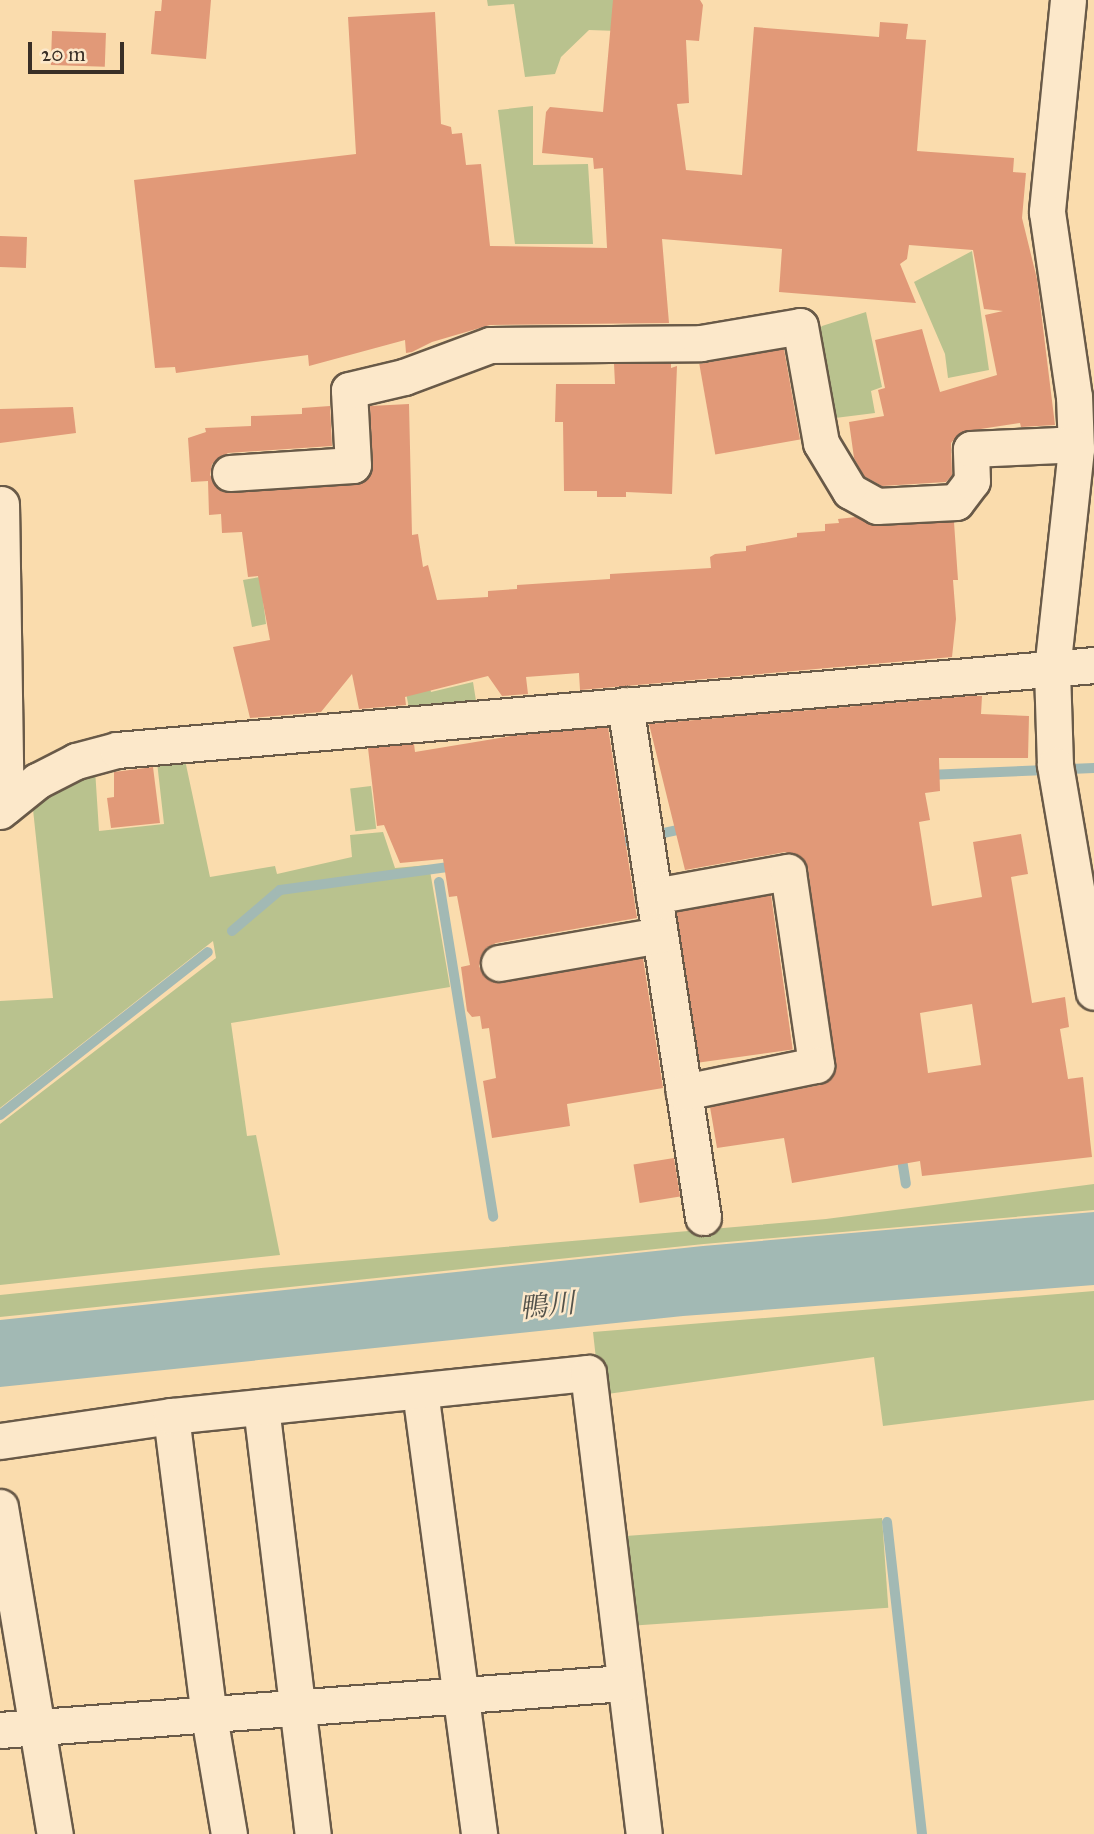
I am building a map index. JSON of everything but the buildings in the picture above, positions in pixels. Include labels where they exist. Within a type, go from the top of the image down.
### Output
[{"type":"street","points":[[1068,0],[1047,212],[1074,396],[1076,449],[1052,670],[1057,775],[1094,992]]},
{"type":"street","points":[[230,472],[353,465],[349,390],[404,377],[490,345],[701,343],[800,326],[821,443],[850,491],[877,506],[956,502],[972,481],[971,449],[1059,445],[1076,449]]},
{"type":"street","points":[[1,503],[3,808]]},
{"type":"street","points":[[3,808],[37,781],[76,761],[117,750],[449,724],[625,705],[1094,665]]},
{"type":"street","points":[[625,705],[703,1217]]},
{"type":"street","points":[[654,896],[788,872],[816,1065],[684,1092]]},
{"type":"street","points":[[499,963],[659,935]]},
{"type":"street","points":[[0,1441],[171,1416],[588,1373],[623,1683],[644,1834]]},
{"type":"street","points":[[420,1391],[479,1834]]},
{"type":"street","points":[[261,1407],[313,1834]]},
{"type":"street","points":[[171,1416],[209,1716],[229,1834]]},
{"type":"street","points":[[0,1507],[55,1834]]},
{"type":"street","points":[[0,1730],[463,1698],[623,1683]]},
{"type":"green space","points":[[487,0],[621,0],[618,31],[589,30],[561,57],[555,74],[525,77],[514,4],[488,6]]},
{"type":"green space","points":[[533,106],[533,165],[588,164],[593,244],[515,244],[498,110]]},
{"type":"green space","points":[[972,251],[989,370],[948,378],[945,354],[914,282]]},
{"type":"green space","points":[[866,312],[882,387],[871,391],[875,413],[827,419],[814,338],[822,326]]},
{"type":"green space","points":[[260,577],[266,624],[252,627],[243,580]]},
{"type":"green space","points":[[391,618],[421,652],[431,692],[473,682],[477,707],[409,708]]},
{"type":"green space","points":[[185,760],[210,877],[275,866],[277,874],[352,857],[350,835],[383,832],[395,868],[429,865],[450,987],[231,1023],[247,1136],[256,1135],[280,1255],[0,1285],[0,1124],[216,958],[213,941],[0,1108],[0,1001],[53,998],[32,800],[95,769],[99,831],[164,824],[157,762]]},
{"type":"green space","points":[[371,786],[376,829],[355,831],[350,789]]},
{"type":"green space","points":[[1094,1184],[1094,1210],[704,1244],[0,1317],[0,1295],[261,1268],[826,1219]]},
{"type":"green space","points":[[1094,1291],[1094,1400],[883,1426],[874,1357],[600,1395],[593,1332]]},
{"type":"green space","points":[[882,1518],[888,1608],[621,1626],[615,1537]]},
{"type":"water","name":"鴨川","points":[[1094,1212],[1094,1285],[683,1316],[0,1387],[0,1320],[703,1246]]},
{"type":"waterway","points":[[927,775],[1094,768]]},
{"type":"waterway","points":[[613,844],[687,828]]},
{"type":"waterway","points":[[232,931],[280,890],[456,866]]},
{"type":"waterway","points":[[439,882],[493,1217]]},
{"type":"waterway","points":[[0,1115],[208,952]]},
{"type":"waterway","points":[[901,1153],[906,1184]]},
{"type":"waterway","points":[[887,1522],[922,1834]]}]
